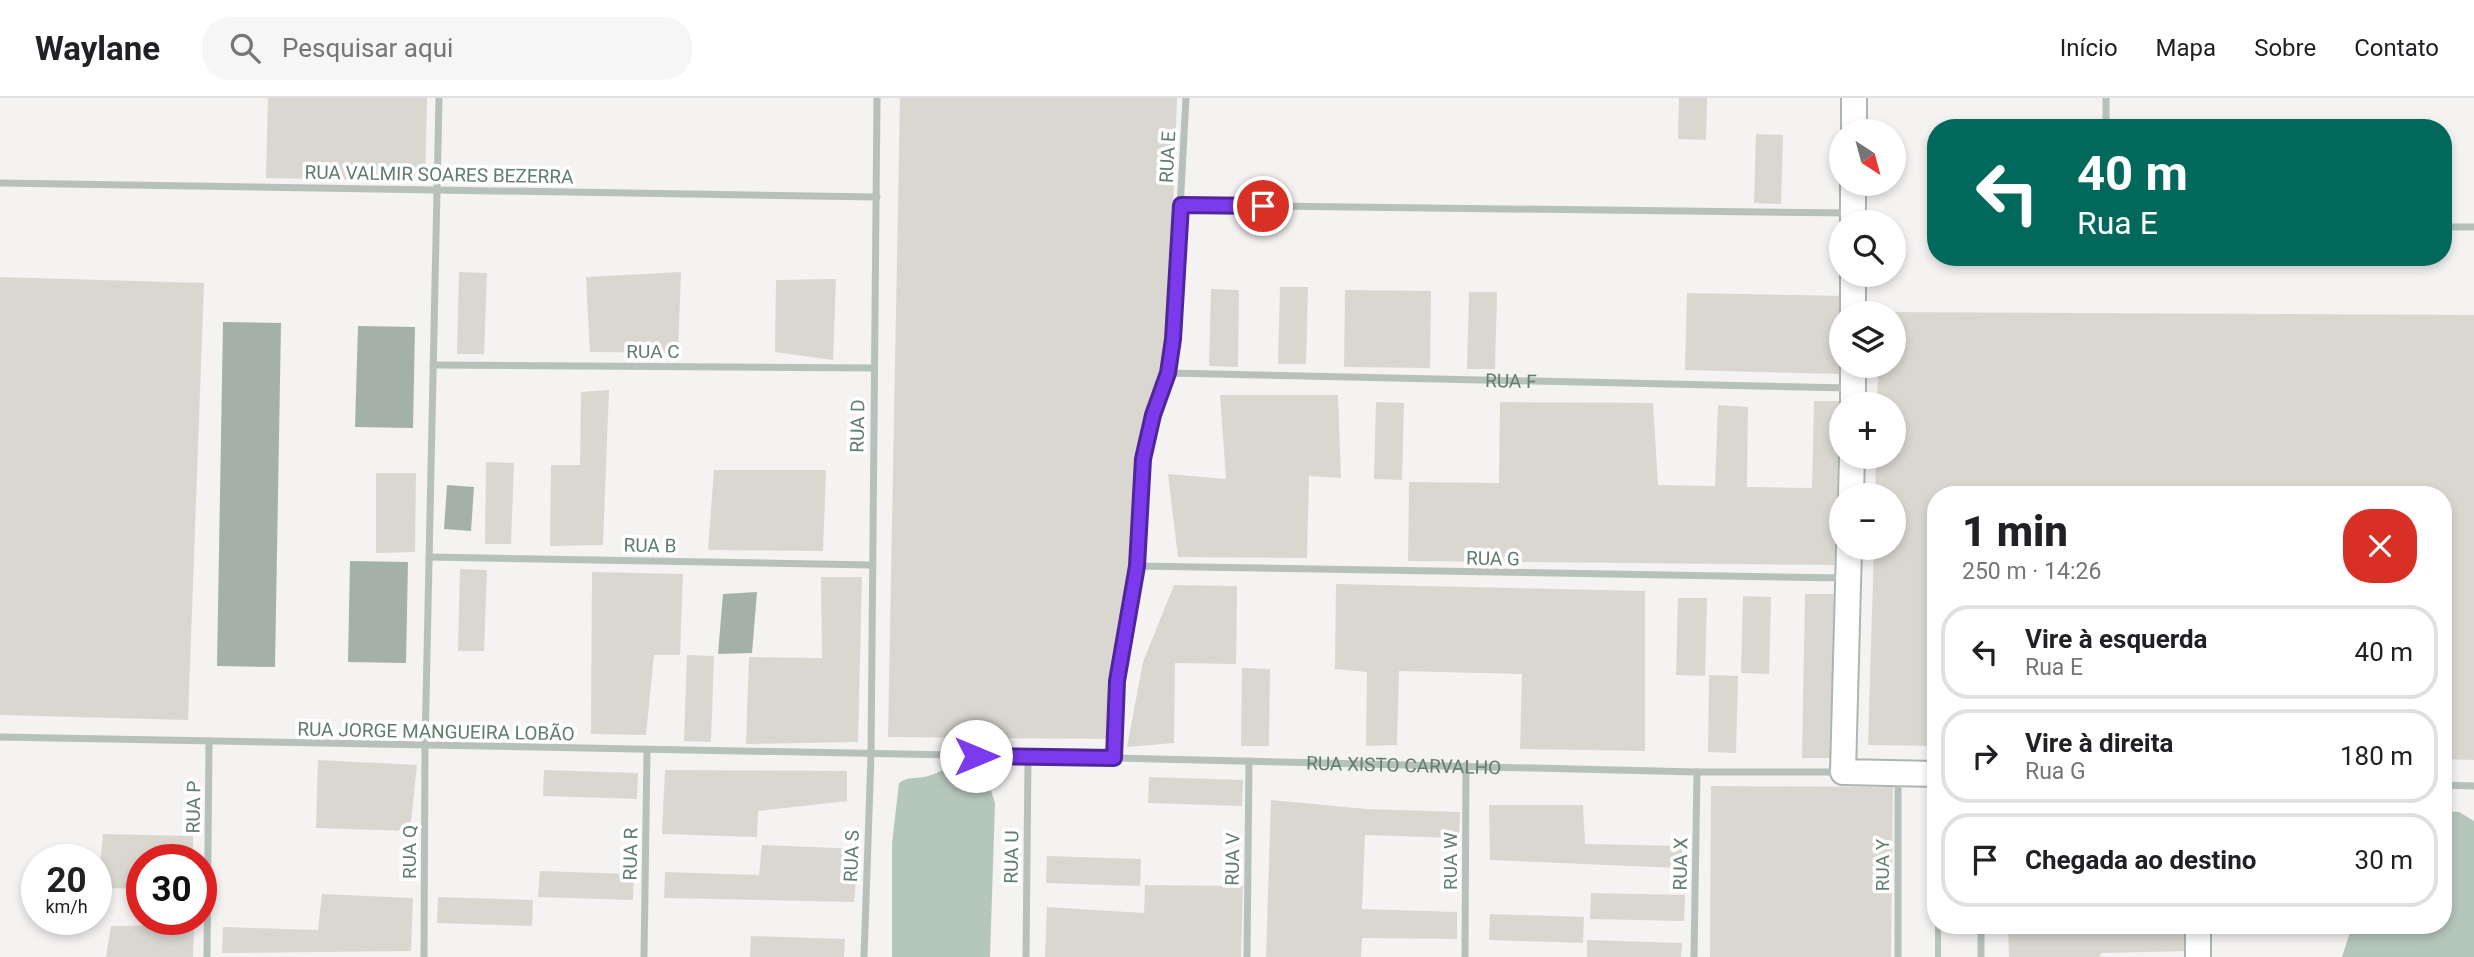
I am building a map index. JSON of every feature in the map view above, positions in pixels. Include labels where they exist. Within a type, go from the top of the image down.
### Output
[{"type":"street","points":[[425,747],[439,98]]},
{"type":"street","name":"RUA D","points":[[871,755],[877,98]]},
{"type":"street","name":"RUA E","points":[[1114,758],[1117,681],[1137,566],[1146,444],[1168,373],[1173,339],[1186,98]]},
{"type":"street","points":[[1854,98],[1854,119]]},
{"type":"street","points":[[2106,98],[2106,119]]},
{"type":"street","name":"RUA VALMIR SOARES BEZERRA","points":[[0,183],[877,197]]},
{"type":"street","points":[[1181,205],[1829,218]]},
{"type":"street","points":[[2452,227],[2474,227]]},
{"type":"street","name":"RUA C","points":[[433,365],[873,368]]},
{"type":"street","name":"RUA F","points":[[1168,373],[1853,386]]},
{"type":"street","name":"RUA B","points":[[429,556],[871,565]]},
{"type":"street","points":[[1843,772],[1849,560]]},
{"type":"street","name":"RUA G","points":[[1137,566],[1848,578]]},
{"type":"street","name":"RUA JORGE MANGUEIRA LOBÃO","points":[[0,737],[871,755]]},
{"type":"street","name":"RUA P","points":[[207,957],[209,741]]},
{"type":"street","name":"RUA Q","points":[[424,957],[425,747]]},
{"type":"street","name":"RUA R","points":[[644,957],[647,751]]},
{"type":"street","name":"RUA XISTO CARVALHO","points":[[871,755],[1466,765],[1697,772],[1927,774]]},
{"type":"street","name":"RUA S","points":[[864,957],[871,755]]},
{"type":"street","name":"RUA U","points":[[1026,957],[1028,757]]},
{"type":"street","name":"RUA V","points":[[1247,957],[1249,761]]},
{"type":"street","name":"RUA W","points":[[1465,957],[1466,765]]},
{"type":"street","name":"RUA X","points":[[1694,957],[1697,772]]},
{"type":"street","name":"RUA Y","points":[[1898,774],[1898,957]]},
{"type":"street","points":[[2452,785],[2474,786]]},
{"type":"street","points":[[1981,934],[1981,957]]},
{"type":"street","points":[[2198,934],[2198,957]]},
{"type":"shaded area","points":[[268,98],[427,98],[425,181],[266,178]]},
{"type":"shaded area","points":[[900,98],[1177,98],[1168,353],[1146,444],[1137,566],[1122,654],[1114,739],[888,737]]},
{"type":"shaded area","points":[[1679,98],[1707,98],[1706,140],[1678,139]]},
{"type":"shaded area","points":[[1756,134],[1783,135],[1781,204],[1754,203]]},
{"type":"shaded area","points":[[459,272],[487,273],[484,354],[457,354]]},
{"type":"shaded area","points":[[681,272],[678,353],[590,352],[586,277]]},
{"type":"shaded area","points":[[0,277],[204,283],[188,720],[0,715]]},
{"type":"shaded area","points":[[836,279],[833,360],[775,352],[776,280]]},
{"type":"shaded area","points":[[1280,287],[1308,287],[1306,364],[1278,364]]},
{"type":"shaded area","points":[[1211,289],[1239,290],[1238,367],[1209,366]]},
{"type":"shaded area","points":[[1345,290],[1431,291],[1430,368],[1344,367]]},
{"type":"shaded area","points":[[1469,292],[1497,292],[1495,369],[1467,369]]},
{"type":"shaded area","points":[[1687,293],[1845,296],[1844,301],[1829,301],[1829,374],[1685,370]]},
{"type":"shaded area","points":[[1906,312],[2474,315],[2474,760],[2452,759],[2452,486],[1927,486],[1927,746],[1868,745],[1874,560],[1906,560],[1906,483],[1875,483],[1876,469],[1906,469],[1906,392],[1877,392],[1878,378],[1906,378]]},
{"type":"shaded area","points":[[609,390],[603,545],[550,546],[551,465],[580,465],[581,392]]},
{"type":"shaded area","points":[[1220,395],[1338,395],[1341,478],[1309,476],[1307,558],[1178,557],[1168,474],[1226,479]]},
{"type":"shaded area","points":[[1814,401],[1829,401],[1829,469],[1841,469],[1841,483],[1829,483],[1829,560],[1842,560],[1842,565],[1408,561],[1409,482],[1499,483],[1500,402],[1653,403],[1658,485],[1715,486],[1718,405],[1748,407],[1747,487],[1812,488]]},
{"type":"shaded area","points":[[1376,402],[1404,403],[1402,480],[1374,479]]},
{"type":"shaded area","points":[[486,462],[514,463],[511,544],[485,544]]},
{"type":"shaded area","points":[[714,470],[826,470],[823,551],[708,550]]},
{"type":"shaded area","points":[[376,473],[416,473],[415,552],[376,553]]},
{"type":"shaded area","points":[[460,569],[487,570],[484,651],[458,651]]},
{"type":"shaded area","points":[[592,572],[683,574],[680,655],[654,655],[646,735],[591,734]]},
{"type":"shaded area","points":[[821,577],[862,577],[858,742],[746,744],[749,657],[822,658]]},
{"type":"shaded area","points":[[1336,584],[1645,591],[1645,751],[1520,749],[1522,674],[1399,671],[1397,745],[1366,746],[1367,672],[1335,669]]},
{"type":"shaded area","points":[[1174,585],[1237,586],[1236,664],[1175,663],[1174,743],[1127,747],[1143,662]]},
{"type":"shaded area","points":[[1805,594],[1836,594],[1833,758],[1802,758]]},
{"type":"shaded area","points":[[1743,596],[1771,597],[1769,674],[1741,673]]},
{"type":"shaded area","points":[[1678,598],[1707,598],[1705,676],[1676,675]]},
{"type":"shaded area","points":[[687,655],[714,656],[711,742],[684,741]]},
{"type":"shaded area","points":[[1242,668],[1270,669],[1269,746],[1241,746]]},
{"type":"shaded area","points":[[1709,675],[1738,676],[1736,753],[1708,752]]},
{"type":"shaded area","points":[[318,760],[417,765],[410,831],[316,828]]},
{"type":"shaded area","points":[[968,763],[983,766],[995,803],[990,957],[892,957],[892,843],[899,783]]},
{"type":"shaded area","points":[[544,770],[638,773],[637,799],[543,796]]},
{"type":"shaded area","points":[[665,770],[847,771],[847,801],[758,811],[757,837],[662,834]]},
{"type":"shaded area","points":[[1149,777],[1243,780],[1242,806],[1148,803]]},
{"type":"shaded area","points":[[1711,786],[1893,787],[1891,957],[1710,957]]},
{"type":"shaded area","points":[[1271,800],[1366,809],[1460,812],[1459,838],[1365,835],[1362,909],[1457,912],[1457,939],[1362,938],[1361,957],[1266,957]]},
{"type":"shaded area","points":[[1489,805],[1583,805],[1585,844],[1683,846],[1680,868],[1490,860]]},
{"type":"shaded area","points":[[2452,812],[2459,812],[2474,821],[2474,957],[2342,957],[2349,934],[2452,934]]},
{"type":"shaded area","points":[[103,834],[193,836],[193,844],[126,844],[126,889],[112,888],[112,844],[102,844]]},
{"type":"shaded area","points":[[762,845],[859,849],[854,902],[664,898],[665,872],[759,875]]},
{"type":"shaded area","points":[[1047,856],[1141,859],[1140,886],[1046,883]]},
{"type":"shaded area","points":[[540,871],[634,874],[633,900],[538,897]]},
{"type":"shaded area","points":[[1145,885],[1243,886],[1241,957],[1045,957],[1047,907],[1144,913]]},
{"type":"shaded area","points":[[1591,893],[1685,895],[1684,921],[1590,919]]},
{"type":"shaded area","points":[[322,894],[413,898],[411,951],[222,953],[223,927],[318,930]]},
{"type":"shaded area","points":[[438,897],[533,900],[532,926],[437,923]]},
{"type":"shaded area","points":[[1490,914],[1584,917],[1583,943],[1489,940]]},
{"type":"shaded area","points":[[112,926],[126,926],[126,935],[194,935],[193,957],[106,957]]},
{"type":"shaded area","points":[[2008,934],[2193,934],[2191,951],[2101,953],[2100,957],[2009,957]]},
{"type":"shaded area","points":[[751,936],[845,939],[844,957],[750,957]]},
{"type":"shaded area","points":[[1587,940],[1682,943],[1681,957],[1587,957]]},
{"type":"building","points":[[223,322],[281,323],[275,667],[217,666]]},
{"type":"building","points":[[358,326],[415,327],[413,428],[355,427]]},
{"type":"building","points":[[447,485],[474,487],[471,531],[444,529]]},
{"type":"building","points":[[350,561],[408,562],[406,663],[348,662]]},
{"type":"building","points":[[757,592],[752,653],[718,654],[723,594]]},
{"type":"waterway","points":[[1938,934],[1938,957]]},
{"type":"route","points":[[976,756],[1114,758],[1117,681],[1134,597],[1143,459],[1153,415],[1168,373],[1173,339],[1181,205],[1263,206]]}]
